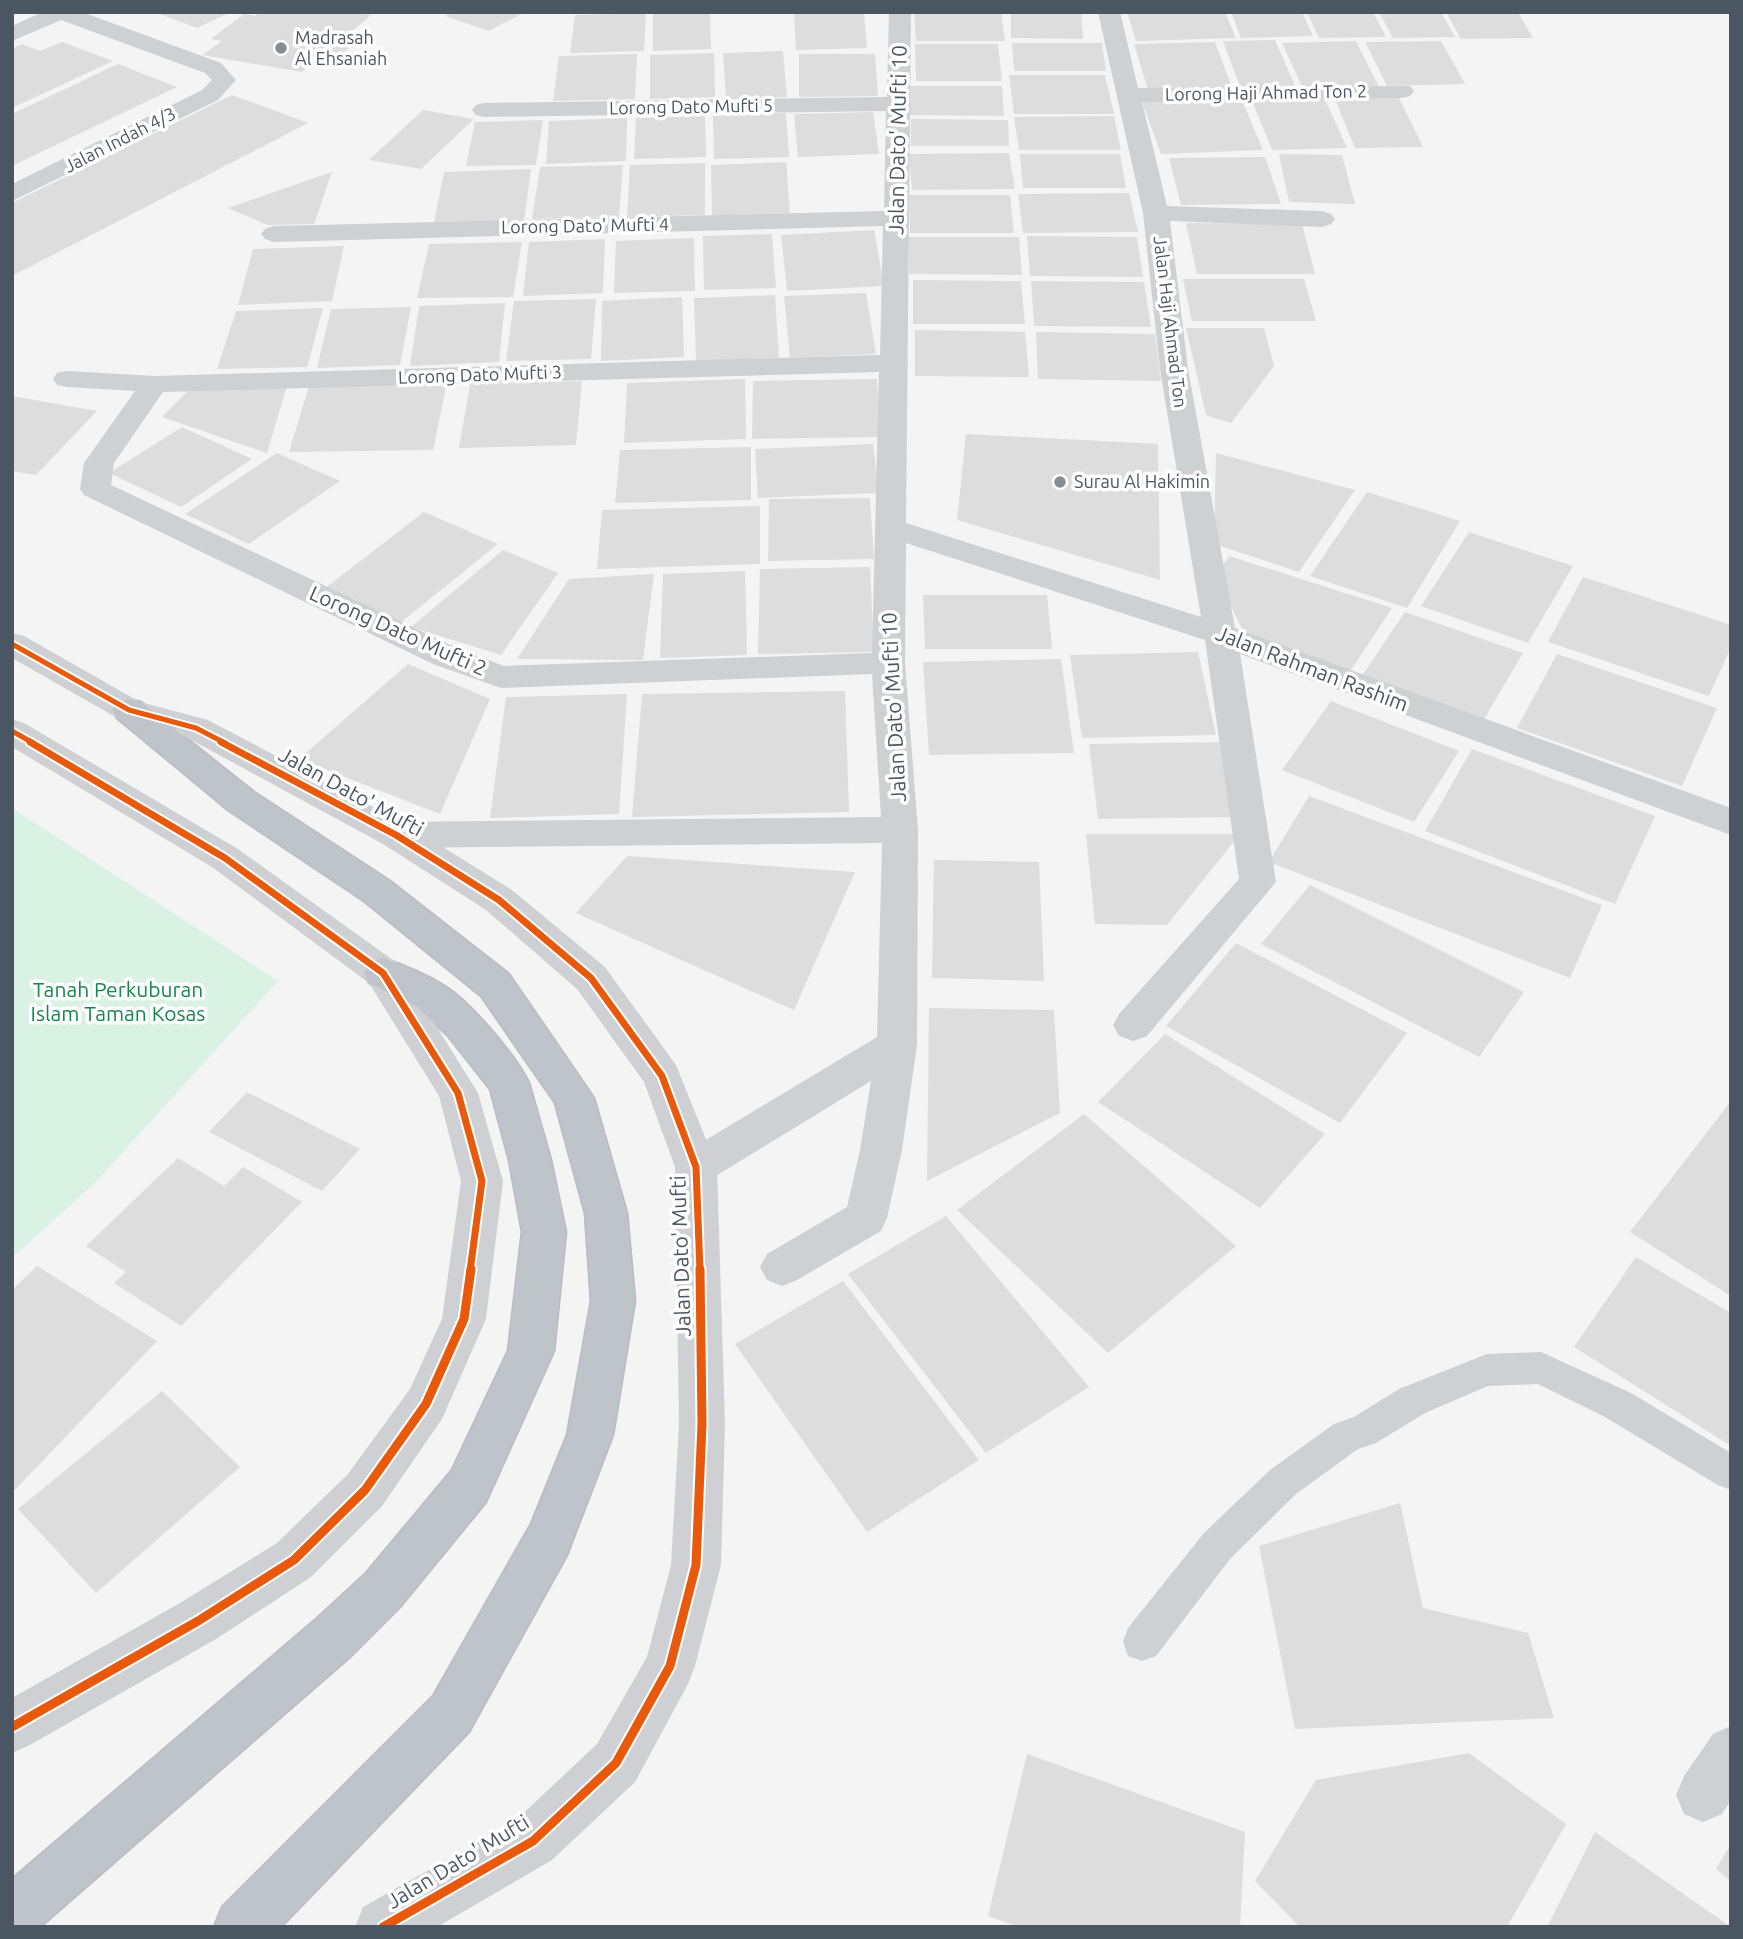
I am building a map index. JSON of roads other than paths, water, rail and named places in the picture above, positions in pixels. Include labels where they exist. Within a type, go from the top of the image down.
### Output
[{"type":"highway","points":[[130,710],[241,800],[377,891],[495,985],[574,1098],[606,1213],[612,1301],[590,1435],[550,1538],[451,1714],[242,1927]]},
{"type":"highway","points":[[12,1915],[333,1638],[383,1590],[469,1486],[531,1351],[544,1232],[530,1160],[509,1083],[463,1026],[431,996],[383,973]]},
{"type":"street","points":[[12,34],[61,12]]},
{"type":"street","name":"Jalan Indah 4/3","points":[[12,194],[210,94],[225,80],[213,68],[61,12]]},
{"type":"street","name":"Jalan Dato' Mufti 10","points":[[782,1267],[866,1217],[881,1150],[897,1045],[900,830],[888,663],[900,12]]},
{"type":"street","name":"Jalan Haji Ahmad Ton","points":[[1109,12],[1156,213],[1174,369],[1220,634],[1258,882],[1133,1025]]},
{"type":"street","name":"Lorong Haji Ahmad Ton 2","points":[[1129,95],[1402,91]]},
{"type":"street","name":"Lorong Dato Mufti 5","points":[[484,110],[898,104]]},
{"type":"street","points":[[1156,213],[1322,219]]},
{"type":"street","name":"Lorong Dato' Mufti 4","points":[[274,234],[896,218]]},
{"type":"street","name":"Lorong Dato Mufti 3","points":[[67,379],[155,384],[893,363]]},
{"type":"street","name":"Lorong Dato Mufti 2","points":[[155,384],[99,463],[95,489],[445,656],[500,677],[888,663]]},
{"type":"street","name":"Jalan Rahman Rashim","points":[[890,528],[1220,634],[1311,670],[1731,822]]},
{"type":"street","name":"Jalan Dato' Mufti","points":[[12,644],[130,710],[196,728],[396,835],[499,900],[591,978],[662,1076],[696,1167],[702,1424],[696,1565],[670,1666],[615,1763],[533,1841],[383,1927]]},
{"type":"street","points":[[12,731],[225,858],[383,973],[458,1093],[482,1181],[464,1319],[426,1404],[365,1490],[293,1560],[198,1621],[12,1727]]},
{"type":"street","name":"Jalan Dato' Mufti","points":[[396,835],[900,830]]},
{"type":"street","points":[[696,1167],[897,1045]]},
{"type":"street","points":[[1703,1795],[1731,1752]]},
{"type":"lane","points":[[1142,1642],[1217,1546],[1283,1482],[1347,1436],[1363,1431],[1412,1401],[1487,1370],[1541,1368],[1618,1405],[1731,1473]]},
{"type":"place","name":"Madrasah Al Ehsaniah","points":[[281,48]]},
{"type":"place","name":"Surau Al Hakimin","points":[[1060,482]]},
{"type":"park label","name":"Tanah Perkuburan Islam Taman Kosas","points":[[118,1002]]}]
